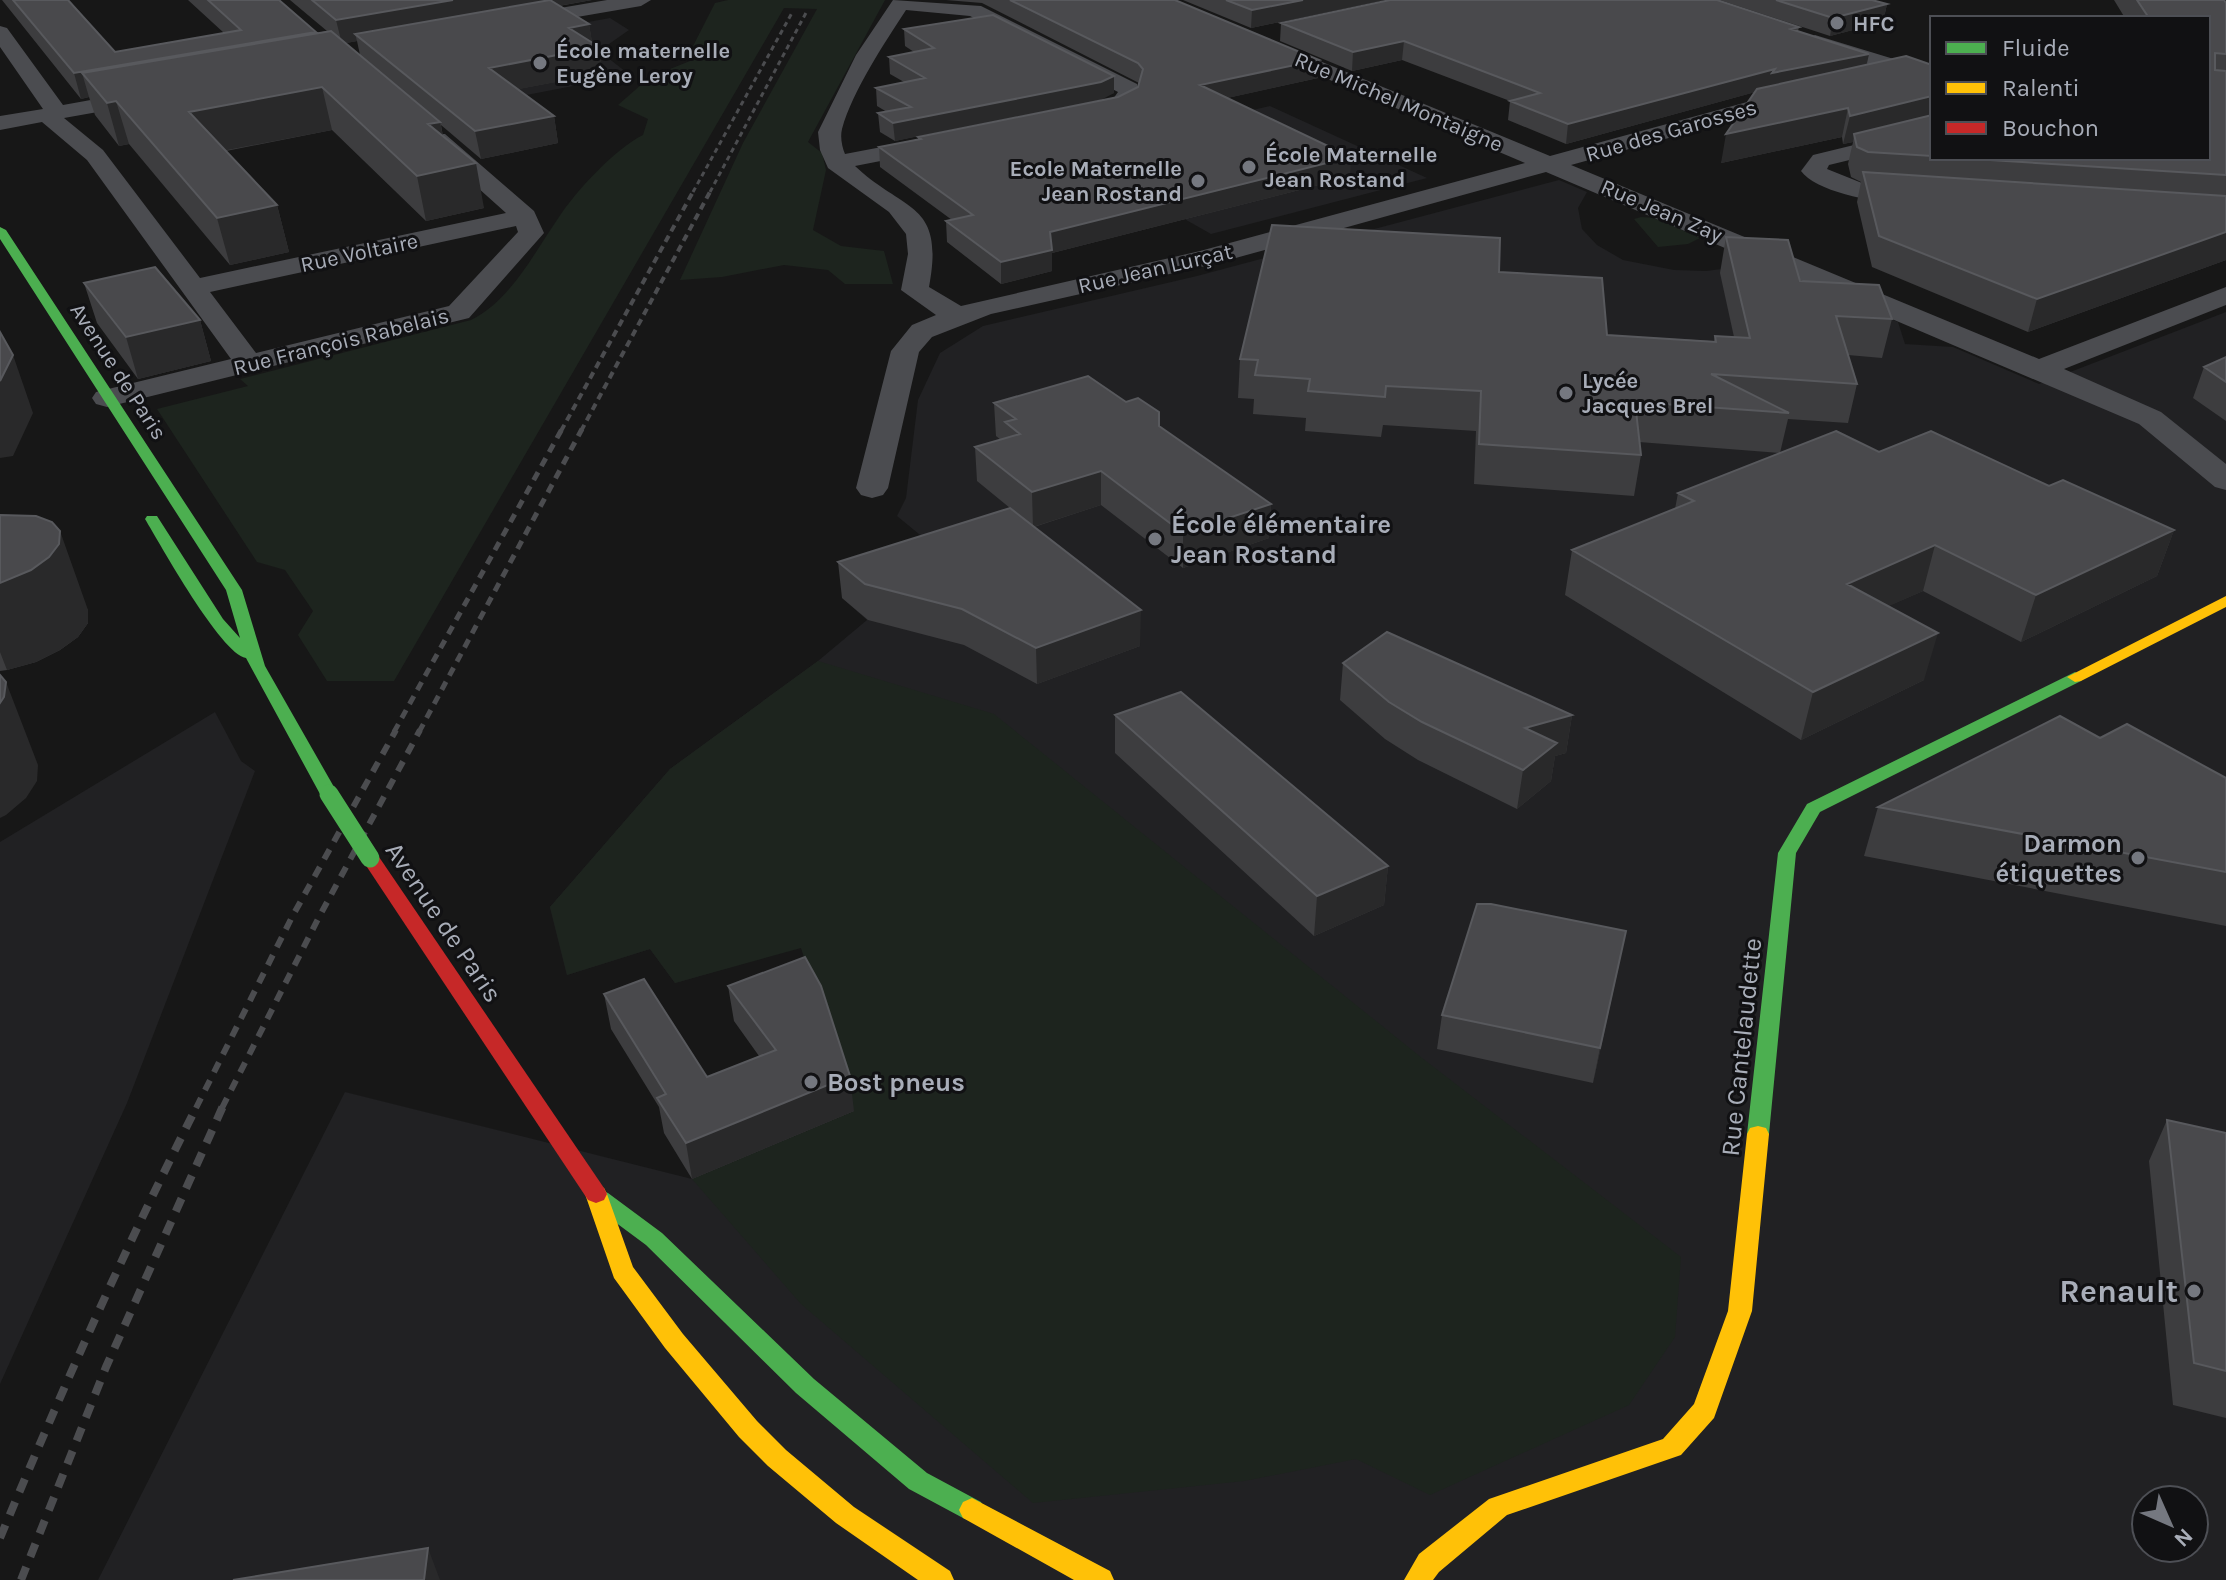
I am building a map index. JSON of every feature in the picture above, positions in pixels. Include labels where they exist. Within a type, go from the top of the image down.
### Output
[{"type":"main road","name":"Avenue de Paris","points":[[0,230],[234,590],[257,666],[329,794],[600,1199]]},
{"type":"main road","name":"Avenue de Paris","points":[[145,509],[217,622],[257,666]]},
{"type":"main road","name":"Rue Cantelaudette","points":[[1418,1580],[1429,1563],[1498,1507],[1672,1447],[1705,1410],[1740,1311],[1787,853],[1813,808],[2226,601]]},
{"type":"main road","points":[[600,1199],[622,1271],[674,1341],[748,1429],[845,1515],[940,1580]]},
{"type":"main road","points":[[600,1199],[654,1239],[805,1386],[918,1481],[1100,1580]]},
{"type":"street","points":[[504,24],[641,0]]},
{"type":"street","points":[[956,315],[915,290],[920,235],[906,212],[836,163],[829,146],[829,132],[866,55],[902,2],[974,10],[1129,89],[1129,98],[1121,104],[1068,116]]},
{"type":"street","name":"Rue Michel Montaigne","points":[[1285,30],[1249,38],[1551,164]]},
{"type":"street","points":[[0,32],[44,90],[54,109],[50,118],[95,155],[249,364]]},
{"type":"street","points":[[1800,36],[1922,70]]},
{"type":"street","points":[[1868,81],[1922,70]]},
{"type":"street","name":"Rue des Garosses","points":[[1551,164],[1779,99],[1823,90]]},
{"type":"street","points":[[0,123],[171,92]]},
{"type":"street","points":[[424,128],[525,216]]},
{"type":"street","points":[[1930,133],[1821,160],[1813,171],[1858,192],[1936,197]]},
{"type":"street","points":[[836,163],[956,139]]},
{"type":"street","name":"Rue Jean Lurçat","points":[[872,488],[905,351],[922,331],[956,315],[1205,258],[1551,164]]},
{"type":"street","name":"Rue Jean Zay","points":[[1551,164],[2150,418],[2226,480]]},
{"type":"street","name":"Rue Voltaire","points":[[193,288],[525,216]]},
{"type":"street","name":"Rue François Rabelais","points":[[107,398],[459,312],[531,233],[525,216]]},
{"type":"street","points":[[2039,369],[2226,295]]},
{"type":"shaded area","points":[[728,0],[885,0],[808,142],[822,153],[826,170],[813,230],[841,246],[884,251],[893,284],[845,284],[828,270],[784,265],[722,277],[680,280],[743,143],[817,9],[784,8],[394,681],[327,681],[298,635],[313,611],[285,570],[257,562],[157,409],[248,386],[240,379],[471,320],[485,311],[510,288],[586,183],[609,160],[643,135],[648,119],[618,105],[650,77],[690,61],[690,52],[715,3]]},
{"type":"shaded area","name":"École maternelle Eugène Leroy","points":[[610,18],[629,30],[599,51],[630,75],[511,98],[446,48]]},
{"type":"shaded area","name":"École Maternelle Jean Rostand","points":[[1270,106],[1427,178],[1211,234],[1075,157],[1079,150]]},
{"type":"shaded area","points":[[1559,180],[1587,192],[1578,208],[1582,229],[1597,245],[1623,260],[1674,270],[1706,271],[1753,265],[1898,322],[1905,344],[1953,347],[2039,384],[2226,312],[2226,1580],[98,1580],[345,1092],[692,1179],[854,1111],[801,947],[675,983],[650,949],[567,975],[550,907],[670,769],[818,661],[867,620],[842,598],[953,562],[897,516],[906,498],[918,400],[940,353],[983,326],[1197,276]]},
{"type":"shaded area","points":[[1655,218],[1700,238],[1688,244],[1658,247],[1634,219]]},
{"type":"shaded area","points":[[818,661],[994,714],[1422,1058],[1681,1257],[1675,1337],[1629,1405],[1430,1495],[1356,1459],[1244,1481],[1033,1503],[801,1304],[692,1179],[854,1111],[801,948],[675,983],[650,949],[567,975],[550,907],[670,769]]},
{"type":"shaded area","points":[[215,712],[241,761],[255,771],[127,1103],[0,1384],[0,842]]},
{"type":"building","points":[[13,0],[68,0],[115,52],[241,30],[208,0],[279,0],[316,32],[74,73]]},
{"type":"building","points":[[312,0],[453,0],[336,20]]},
{"type":"building","points":[[550,0],[589,24],[569,28],[599,47],[489,68],[554,116],[475,131],[355,34]]},
{"type":"building","points":[[1010,0],[1175,0],[1319,60],[1200,85],[1351,157],[1050,232],[1052,250],[1001,262],[946,221],[973,215],[879,147],[1118,97],[1138,87],[1143,69],[1138,63]]},
{"type":"building","points":[[1226,0],[1303,0],[1252,10]]},
{"type":"building","points":[[1390,0],[1717,0],[1799,27],[1791,29],[1869,54],[1772,73],[1775,69],[1568,124],[1510,101],[1540,93],[1404,41],[1353,52],[1281,23]]},
{"type":"building","points":[[1776,0],[1872,0],[1887,4],[1833,18]]},
{"type":"building","points":[[2137,0],[2224,0],[2226,3],[2226,54],[2215,53],[2215,70],[2226,71],[2226,175],[1990,160],[2210,160],[2210,16],[2148,16]]},
{"type":"building","points":[[993,15],[1114,76],[1101,82],[893,123],[878,113],[911,107],[876,88],[925,78],[889,57],[934,48],[904,29]]},
{"type":"building","points":[[331,31],[440,122],[428,124],[476,163],[417,176],[322,87],[189,112],[277,205],[217,218],[116,101],[107,103],[82,73]]},
{"type":"building","points":[[1906,56],[1930,64],[1930,96],[1850,116],[1848,108],[1726,134],[1757,89]]},
{"type":"building","points":[[1930,115],[1930,156],[1868,152],[1857,147],[1854,134]]},
{"type":"building","points":[[1863,172],[2226,196],[2226,232],[2037,299],[1879,236]]},
{"type":"building","points":[[1272,225],[1500,238],[1499,272],[1602,278],[1607,335],[1716,342],[1715,336],[1750,338],[1726,237],[1788,240],[1800,281],[1879,285],[1892,319],[1836,316],[1857,384],[1711,374],[1789,413],[1635,402],[1641,455],[1479,444],[1481,391],[1386,386],[1385,397],[1308,391],[1310,379],[1255,375],[1258,360],[1240,359]]},
{"type":"building","points":[[155,267],[200,320],[126,337],[84,283]]},
{"type":"building","points":[[0,332],[13,355],[0,381]]},
{"type":"building","points":[[2226,357],[2226,382],[2204,367]]},
{"type":"building","points":[[1088,376],[1126,402],[1138,398],[1159,412],[1159,426],[1271,504],[1183,533],[1101,471],[1032,492],[975,447],[1020,434],[1005,422],[1016,419],[994,403]]},
{"type":"building","points":[[1836,431],[1879,452],[1931,431],[2049,486],[2063,480],[2174,530],[2036,595],[1935,545],[1847,584],[1938,633],[1813,692],[1572,550],[1694,501],[1678,493]]},
{"type":"building","points":[[1010,508],[1141,610],[1036,648],[962,609],[865,584],[838,562]]},
{"type":"building","points":[[0,515],[36,516],[52,522],[60,531],[59,544],[49,557],[31,570],[0,583]]},
{"type":"building","points":[[1387,632],[1572,715],[1525,728],[1557,743],[1523,770],[1422,722],[1389,702],[1343,663]]},
{"type":"building","points":[[0,675],[6,682],[0,703]]},
{"type":"building","points":[[1181,692],[1388,866],[1317,896],[1115,715]]},
{"type":"building","points":[[2060,716],[2100,738],[2127,724],[2226,778],[2226,872],[1878,807]]},
{"type":"building","points":[[1477,904],[1491,904],[1626,931],[1600,1048],[1442,1015]]},
{"type":"building","points":[[805,957],[821,986],[850,1076],[686,1143],[657,1098],[666,1094],[604,994],[644,979],[707,1077],[776,1050],[728,986]]},
{"type":"building","points":[[2167,1120],[2226,1133],[2226,1371],[2194,1363]]},
{"type":"building","points":[[428,1548],[424,1580],[233,1580]]},
{"type":"railway","points":[[693,192],[793,11]]},
{"type":"railway","points":[[710,192],[807,11]]},
{"type":"railway","points":[[561,431],[694,190]]},
{"type":"railway","points":[[581,431],[711,190]]},
{"type":"railway","points":[[394,732],[562,429]]},
{"type":"railway","points":[[419,732],[582,429]]},
{"type":"railway","points":[[197,1107],[292,917],[396,730]]},
{"type":"railway","points":[[223,1106],[318,919],[420,730]]},
{"type":"railway","points":[[21,1580],[106,1367],[223,1106]]},
{"type":"railway","points":[[0,1538],[94,1320],[197,1107]]},
{"type":"traffic: fast","points":[[0,230],[234,590],[257,666],[329,794]]},
{"type":"traffic: fast","points":[[152,519],[217,622],[245,653]]},
{"type":"traffic: fast","points":[[1758,1134],[1787,853],[1813,808],[2075,677]]},
{"type":"traffic: fast","points":[[329,794],[370,858]]},
{"type":"traffic: fast","points":[[600,1199],[654,1239],[805,1386],[918,1481],[972,1510]]},
{"type":"traffic: slow","points":[[2075,677],[2226,601]]},
{"type":"traffic: slow","points":[[1418,1580],[1429,1563],[1498,1507],[1672,1447],[1705,1410],[1740,1311],[1758,1134]]},
{"type":"traffic: slow","points":[[596,1194],[622,1271],[674,1341],[748,1429],[777,1458],[845,1515],[940,1580]]},
{"type":"traffic: slow","points":[[972,1510],[1100,1580]]},
{"type":"traffic: jam","points":[[370,858],[596,1194]]},
{"type":"place","name":"HFC","points":[[1837,23]]},
{"type":"place","name":"École maternelle Eugène Leroy","points":[[540,63]]},
{"type":"place","name":"École Maternelle Jean Rostand","points":[[1249,167]]},
{"type":"place","name":"Ecole Maternelle Jean Rostand","points":[[1198,181]]},
{"type":"place","name":"Lycée Jacques Brel","points":[[1566,393]]},
{"type":"place","name":"École élémentaire Jean Rostand","points":[[1155,539]]},
{"type":"place","name":"Darmon étiquettes","points":[[2138,858]]},
{"type":"place","name":"Bost pneus","points":[[811,1082]]},
{"type":"place","name":"Renault","points":[[2194,1291]]}]
